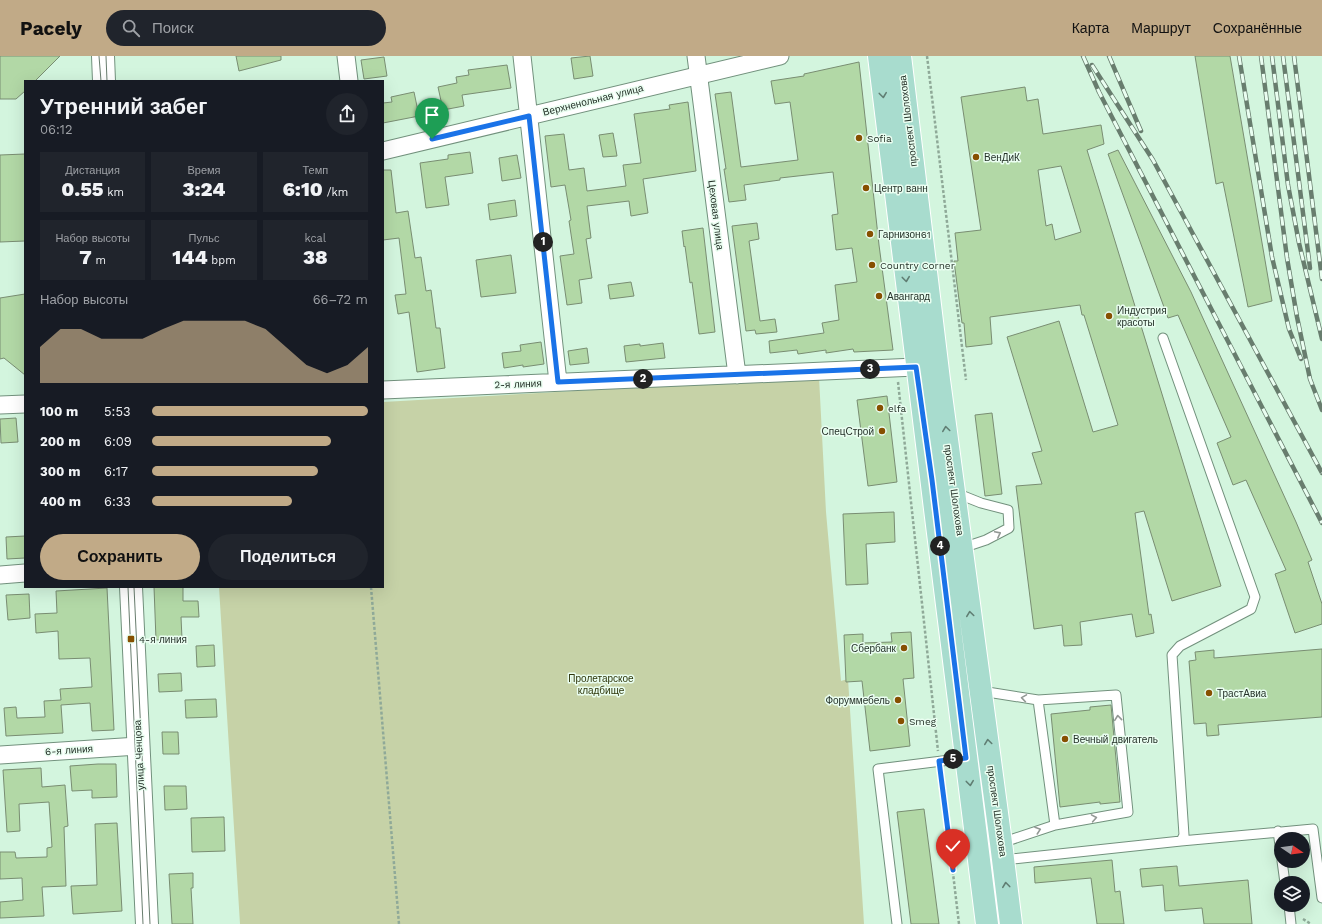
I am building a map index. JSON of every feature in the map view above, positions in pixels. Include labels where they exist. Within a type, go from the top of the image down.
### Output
[{"type":"main road","name":"проспект Шолохова","points":[[879,56],[916,367],[932,480],[987,924]]},
{"type":"main road","name":"проспект Шолохова","points":[[900,56],[939,380],[1011,924]]},
{"type":"street","points":[[103,56],[104,80]]},
{"type":"street","points":[[346,56],[349,80]]},
{"type":"street","points":[[522,56],[558,382]]},
{"type":"street","name":"Цеховая улица","points":[[696,56],[737,375]]},
{"type":"street","name":"Верхненольная улица","points":[[384,151],[780,56]]},
{"type":"street","name":"2-я линия","points":[[384,385],[558,382],[916,367]]},
{"type":"street","points":[[0,405],[24,404]]},
{"type":"street","points":[[0,575],[24,573]]},
{"type":"street","name":"улица Ченцова","points":[[131,588],[146,924]]},
{"type":"street","name":"6-я линия","points":[[0,754],[138,746]]},
{"type":"lane","points":[[1164,338],[1255,597],[1251,609],[1180,646],[1172,655],[1184,836],[1181,841]]},
{"type":"lane","points":[[954,493],[981,503],[1008,510],[1009,528],[986,540],[962,548]]},
{"type":"lane","points":[[981,691],[1038,700],[1116,695],[1128,812],[1055,824],[1002,852]]},
{"type":"lane","points":[[1038,700],[1055,824]]},
{"type":"lane","points":[[898,924],[878,769],[966,758]]},
{"type":"lane","points":[[1002,852],[1181,841],[1313,829],[1322,898]]},
{"type":"lane","points":[[1289,912],[1291,924]]},
{"type":"path","points":[[927,56],[966,380]]},
{"type":"path","points":[[898,385],[939,761],[960,924]]},
{"type":"path","points":[[371,588],[399,924]]},
{"type":"green space","name":"Пролетарское кладбище","points":[[819,377],[826,512],[841,681],[848,679],[864,924],[240,924],[219,588],[384,588],[384,402]]},
{"type":"building","points":[[0,56],[60,56],[36,80],[24,80],[24,92],[16,99],[0,99]]},
{"type":"building","points":[[236,56],[281,56],[281,60],[239,71]]},
{"type":"building","points":[[590,56],[593,76],[574,79],[571,58]]},
{"type":"building","points":[[1195,56],[1230,56],[1272,301],[1248,307],[1223,182],[1216,184]]},
{"type":"building","points":[[384,57],[387,76],[364,79],[361,60]]},
{"type":"building","points":[[859,62],[879,245],[893,350],[854,352],[853,349],[826,353],[826,350],[798,354],[797,350],[770,353],[769,341],[824,333],[822,323],[839,320],[835,285],[857,282],[852,248],[836,250],[832,215],[838,214],[833,172],[780,178],[780,180],[744,185],[746,200],[729,202],[724,169],[726,169],[715,94],[731,92],[741,167],[798,160],[790,102],[775,104],[771,81],[804,76],[804,74]]},
{"type":"building","points":[[507,65],[511,88],[462,95],[464,106],[443,110],[438,87],[457,83],[456,77],[469,75],[468,70]]},
{"type":"building","points":[[1025,87],[1027,101],[1038,99],[1043,134],[1101,125],[1104,144],[1087,150],[1221,586],[1172,601],[1144,511],[1135,513],[1149,615],[1151,614],[1154,633],[1136,637],[1132,614],[1080,622],[1082,645],[1064,646],[1062,625],[1034,629],[1016,486],[1042,484],[1032,453],[1042,451],[1007,337],[1059,321],[1093,432],[1118,425],[1080,305],[990,317],[992,344],[966,347],[964,323],[962,323],[954,261],[958,261],[955,233],[981,230],[961,97]],"holes":[[[1061,166],[1081,232],[1055,240],[1052,224],[1046,226],[1038,170]]]},
{"type":"building","points":[[414,92],[419,116],[384,123],[384,103],[392,102],[391,97]]},
{"type":"building","points":[[688,102],[696,171],[643,179],[648,213],[631,216],[629,201],[587,206],[591,238],[586,239],[592,278],[579,280],[582,303],[567,305],[560,256],[574,254],[569,221],[571,220],[565,185],[551,187],[545,136],[564,134],[569,170],[584,168],[587,191],[626,186],[623,165],[641,163],[634,114],[670,109],[669,105]]},
{"type":"building","points":[[613,133],[617,156],[603,157],[599,135]]},
{"type":"building","points":[[1118,150],[1191,292],[1296,522],[1312,560],[1308,562],[1322,604],[1322,624],[1295,633],[1275,574],[1286,570],[1246,480],[1233,485],[1217,443],[1231,437],[1178,315],[1168,318],[1108,154]]},
{"type":"building","points":[[470,152],[473,173],[445,177],[449,205],[426,208],[420,163],[448,159],[448,155]]},
{"type":"building","points":[[24,154],[24,241],[0,242],[0,155]]},
{"type":"building","points":[[517,155],[521,178],[502,181],[499,158]]},
{"type":"building","points":[[384,170],[391,170],[396,213],[408,211],[415,258],[421,257],[426,291],[431,290],[436,328],[440,328],[445,368],[417,372],[409,312],[398,314],[395,295],[406,294],[399,238],[384,240]]},
{"type":"building","points":[[515,200],[517,216],[490,220],[488,204]]},
{"type":"building","points":[[757,223],[759,239],[749,241],[760,321],[775,319],[777,332],[756,334],[755,330],[746,331],[732,226]]},
{"type":"building","points":[[703,228],[715,332],[699,334],[692,282],[690,283],[682,231]]},
{"type":"building","points":[[511,255],[516,293],[481,297],[476,260]]},
{"type":"building","points":[[631,282],[634,296],[610,299],[608,285]]},
{"type":"building","points":[[24,294],[24,374],[4,358],[0,359],[0,298]]},
{"type":"building","points":[[541,342],[544,364],[504,368],[502,353],[521,351],[520,345]]},
{"type":"building","points":[[663,343],[665,358],[626,362],[624,346],[640,344],[640,346]]},
{"type":"building","points":[[587,348],[589,363],[570,365],[568,351]]},
{"type":"building","points":[[887,396],[897,482],[868,486],[857,400]]},
{"type":"building","points":[[992,413],[1002,494],[985,496],[975,415]]},
{"type":"building","points":[[16,418],[18,442],[1,443],[0,419]]},
{"type":"building","points":[[894,512],[895,542],[866,544],[868,584],[846,585],[843,514]]},
{"type":"building","points":[[24,536],[24,558],[7,559],[6,537]]},
{"type":"building","points":[[107,588],[114,730],[92,731],[90,703],[61,705],[63,733],[6,736],[4,708],[16,707],[17,718],[45,717],[44,701],[61,700],[60,689],[92,687],[90,658],[59,659],[58,631],[36,633],[35,614],[57,613],[56,591]]},
{"type":"building","points":[[154,588],[183,588],[183,601],[198,601],[199,617],[181,617],[182,639],[156,640]]},
{"type":"building","points":[[29,594],[30,618],[8,620],[6,595]]},
{"type":"building","points":[[911,632],[914,678],[903,679],[910,746],[870,751],[862,681],[846,682],[844,635],[863,634],[863,643],[892,642],[891,633]]},
{"type":"building","points":[[214,645],[215,666],[197,667],[196,646]]},
{"type":"building","points":[[1322,649],[1322,717],[1218,725],[1219,735],[1207,736],[1206,723],[1194,724],[1189,661],[1196,660],[1195,652],[1214,650],[1214,658]]},
{"type":"building","points":[[181,673],[182,691],[159,692],[158,674]]},
{"type":"building","points":[[216,699],[217,717],[186,718],[185,700]]},
{"type":"building","name":"Вечный двигатель","points":[[1111,705],[1120,802],[1100,804],[1100,802],[1060,807],[1051,714],[1090,710],[1090,707]]},
{"type":"building","points":[[162,732],[178,732],[179,754],[163,754]]},
{"type":"building","points":[[116,764],[117,797],[92,798],[92,790],[72,791],[70,766]]},
{"type":"building","points":[[41,768],[42,787],[65,785],[68,826],[64,827],[66,886],[42,887],[44,916],[0,918],[0,902],[23,900],[22,878],[0,879],[0,852],[15,852],[16,858],[47,857],[47,848],[52,847],[49,802],[19,804],[20,831],[7,832],[3,770]]},
{"type":"building","points":[[164,786],[186,786],[187,809],[165,810]]},
{"type":"building","points":[[924,809],[939,924],[911,924],[897,812]]},
{"type":"building","points":[[224,817],[225,851],[192,852],[191,818]]},
{"type":"building","points":[[117,823],[122,911],[73,914],[71,886],[97,885],[95,824]]},
{"type":"building","points":[[1112,860],[1115,892],[1120,891],[1124,924],[1097,924],[1091,878],[1035,883],[1034,867]]},
{"type":"building","points":[[1177,866],[1179,886],[1248,880],[1252,924],[1204,924],[1202,908],[1165,911],[1163,885],[1142,887],[1140,869]]},
{"type":"building","points":[[193,873],[193,888],[191,888],[193,924],[172,924],[169,874]]},
{"type":"tram line","points":[[99,56],[101,80]]},
{"type":"tram line","points":[[106,56],[107,80]]},
{"type":"tram line","points":[[128,588],[143,924]]},
{"type":"tram line","points":[[134,588],[150,924]]},
{"type":"railway","points":[[1083,56],[1099,92],[1322,523]]},
{"type":"railway","points":[[1109,56],[1141,131]]},
{"type":"railway","points":[[1239,56],[1272,257],[1289,329],[1301,359]]},
{"type":"railway","points":[[1261,56],[1287,258],[1297,317],[1310,379],[1322,410]]},
{"type":"railway","points":[[1272,56],[1288,185],[1299,243],[1322,339]]},
{"type":"railway","points":[[1283,56],[1310,268]]},
{"type":"railway","points":[[1294,56],[1322,279]]},
{"type":"railway","points":[[1092,65],[1153,160],[1322,473]]},
{"type":"place","name":"Sofia","points":[[859,138]]},
{"type":"place","name":"ВенДиК","points":[[976,157]]},
{"type":"place","name":"Центр ванн","points":[[866,188]]},
{"type":"place","name":"Гарнизон61","points":[[870,234]]},
{"type":"place","name":"Country Corner","points":[[872,265]]},
{"type":"place","name":"Авангард","points":[[879,296]]},
{"type":"place","name":"Индустрия красоты","points":[[1109,316]]},
{"type":"place","name":"elfa","points":[[880,408]]},
{"type":"place","name":"СпецСтрой","points":[[882,431]]},
{"type":"place","name":"4-я линия","points":[[131,639]]},
{"type":"place","name":"Сбербанк","points":[[904,648]]},
{"type":"place","name":"ТрастАвиа","points":[[1209,693]]},
{"type":"place","name":"Форуммебель","points":[[898,700]]},
{"type":"place","name":"Smeg","points":[[901,721]]},
{"type":"place","name":"Вечный двигатель","points":[[1065,739]]},
{"type":"route","points":[[432,139],[529,116],[558,382],[916,367],[932,480],[966,758],[939,761],[953,870]]}]
